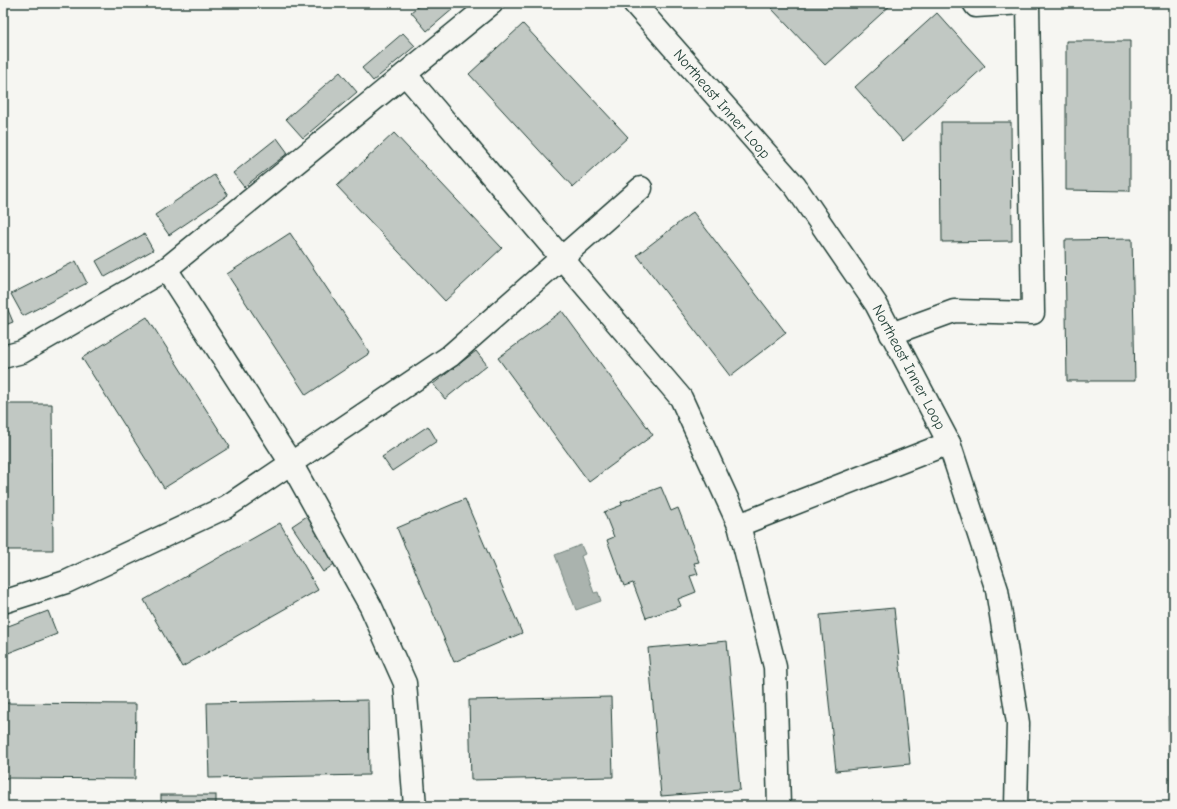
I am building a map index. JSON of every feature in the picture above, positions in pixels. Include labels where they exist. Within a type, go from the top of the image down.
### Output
[{"type":"main road","points":[[3,357],[22,352],[166,269],[492,3]]},
{"type":"main road","name":"Northeast Inner Loop","points":[[634,3],[795,186],[876,304],[949,443],[997,590],[1018,723],[1016,806]]},
{"type":"main road","points":[[974,3],[976,6],[1024,3]]},
{"type":"main road","points":[[891,334],[954,311],[1033,313],[1028,3]]},
{"type":"main road","points":[[405,74],[681,398],[739,525],[775,667],[779,806]]},
{"type":"main road","points":[[3,602],[66,582],[226,507],[450,356],[641,188]]},
{"type":"main road","points":[[166,269],[291,463],[371,607],[405,683],[414,806]]},
{"type":"main road","points":[[739,525],[949,443]]},
{"type":"shaded area","points":[[581,545],[585,554],[581,556],[594,593],[598,592],[601,601],[576,610],[555,555]]},
{"type":"shaded area","points":[[1168,716],[1174,716],[1174,806],[1170,806]]},
{"type":"building","points":[[422,3],[460,3],[427,31],[411,12]]},
{"type":"building","points":[[778,3],[893,3],[825,65],[772,9]]},
{"type":"building","points":[[937,13],[985,66],[903,141],[855,87]]},
{"type":"building","points":[[523,24],[628,137],[573,187],[469,74]]},
{"type":"building","points":[[403,33],[415,46],[373,81],[362,68]]},
{"type":"building","points":[[1066,41],[1130,41],[1130,191],[1066,190]]},
{"type":"building","points":[[340,72],[357,92],[303,138],[286,119]]},
{"type":"building","points":[[941,122],[1011,122],[1012,241],[942,242]]},
{"type":"building","points":[[394,133],[502,248],[445,301],[337,186]]},
{"type":"building","points":[[277,138],[288,153],[244,187],[233,173]]},
{"type":"building","points":[[214,175],[228,195],[169,235],[155,215]]},
{"type":"building","points":[[693,212],[786,333],[730,376],[637,255]]},
{"type":"building","points":[[290,233],[370,353],[306,395],[227,274]]},
{"type":"building","points":[[144,234],[153,250],[105,277],[96,261]]},
{"type":"building","points":[[1132,239],[1135,381],[1067,381],[1065,240]]},
{"type":"building","points":[[76,261],[87,283],[23,316],[11,294]]},
{"type":"building","points":[[3,298],[13,322],[3,326]]},
{"type":"building","points":[[562,311],[653,435],[589,482],[498,358]]},
{"type":"building","points":[[147,317],[230,447],[164,488],[82,358]]},
{"type":"building","points":[[476,351],[487,365],[445,399],[433,384]]},
{"type":"building","points":[[3,404],[52,404],[53,550],[3,550]]},
{"type":"building","points":[[428,426],[437,441],[392,471],[382,457]]},
{"type":"building","points":[[661,487],[671,511],[678,508],[699,562],[694,563],[698,574],[690,576],[696,592],[678,599],[681,606],[646,618],[633,583],[624,586],[607,540],[614,537],[604,512],[622,505],[621,502]]},
{"type":"building","points":[[465,499],[522,633],[454,662],[397,528]]},
{"type":"building","points":[[307,516],[337,562],[323,572],[292,526]]},
{"type":"building","points":[[280,523],[318,590],[182,667],[144,600]]},
{"type":"building","points":[[894,608],[910,764],[836,771],[820,615]]},
{"type":"building","points":[[48,611],[57,634],[3,655],[3,628]]},
{"type":"building","points":[[727,641],[740,790],[661,796],[648,648]]},
{"type":"building","points":[[611,697],[613,777],[471,780],[469,700]]},
{"type":"building","points":[[368,700],[369,775],[209,778],[207,703]]},
{"type":"building","points":[[3,703],[136,704],[135,779],[3,778]]},
{"type":"building","points":[[161,795],[216,795],[216,806],[161,806]]}]
